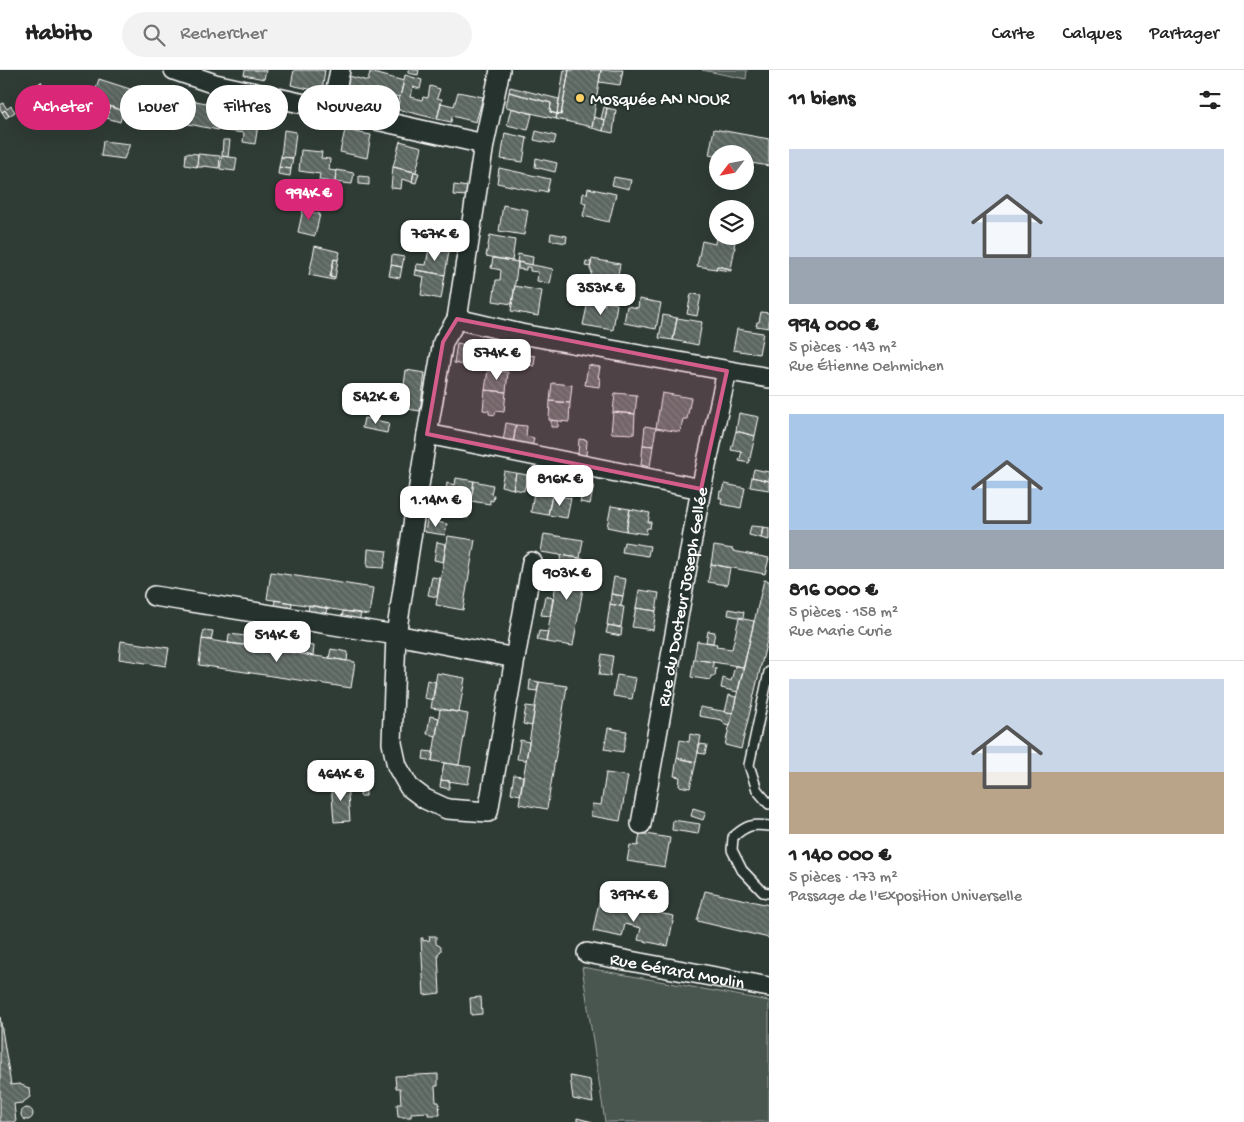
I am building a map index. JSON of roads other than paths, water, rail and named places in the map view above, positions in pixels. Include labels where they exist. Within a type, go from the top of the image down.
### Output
[{"type":"street","points":[[174,70],[215,84],[298,102]]},
{"type":"street","points":[[337,85],[340,70]]},
{"type":"street","points":[[500,70],[484,144],[458,320],[443,342],[396,635],[392,743],[397,766],[409,787],[425,799],[447,809],[488,812],[532,562]]},
{"type":"street","points":[[400,125],[484,144]]},
{"type":"street","points":[[458,320],[522,334],[769,378]]},
{"type":"street","name":"Rue du Docteur Joseph Gellée","points":[[641,824],[701,488],[727,370]]},
{"type":"street","points":[[427,434],[701,488]]},
{"type":"street","points":[[154,596],[396,635],[515,658]]},
{"type":"street","name":"Rue Gérard Moulin","points":[[587,953],[769,987]]},
{"type":"lane","points":[[769,672],[749,765],[757,790],[769,804]]},
{"type":"lane","points":[[769,826],[754,825],[744,828],[733,837],[732,850],[742,870],[763,892],[769,893]]},
{"type":"place","name":"Mosquée AN NOUR","points":[[580,98]]}]
